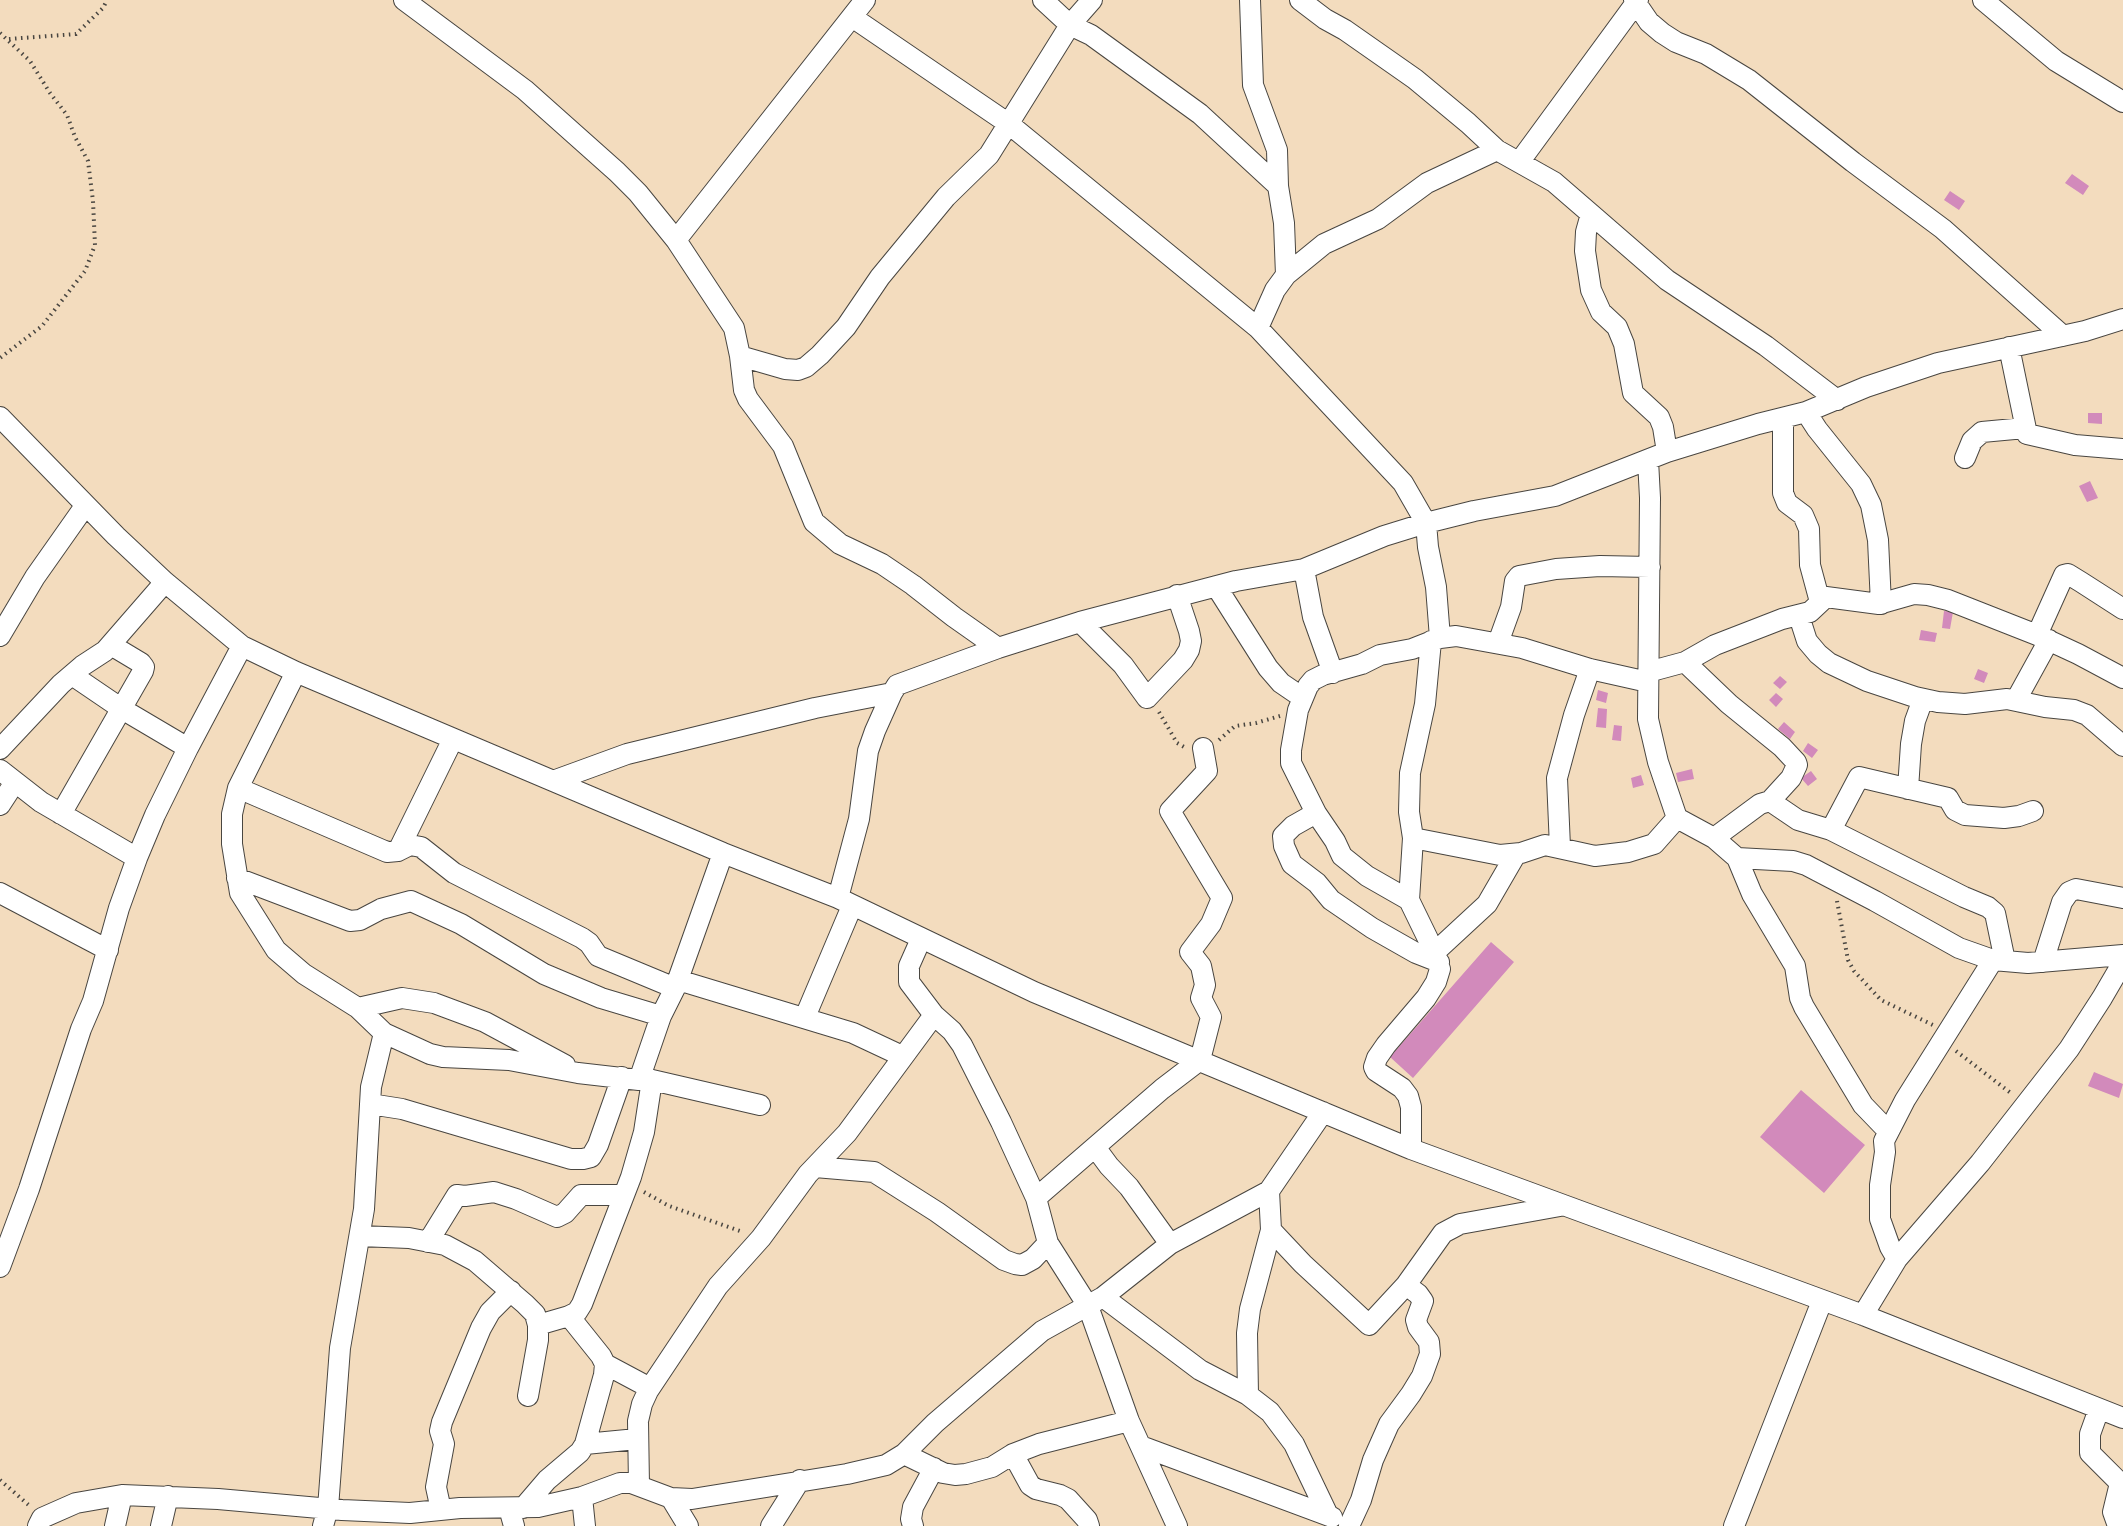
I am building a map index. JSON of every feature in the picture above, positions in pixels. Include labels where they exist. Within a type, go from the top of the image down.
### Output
[{"type":"street","points":[[404,0],[525,90],[617,172],[638,193],[676,240],[734,328],[744,390],[748,399],[783,446],[814,522],[840,544],[882,564],[998,648]]},
{"type":"street","points":[[676,240],[865,0]]},
{"type":"street","points":[[1043,0],[1070,25],[1091,35],[1200,114],[1278,186]]},
{"type":"street","points":[[740,356],[785,369],[798,369],[806,367],[820,355],[846,327],[880,277],[946,197],[989,155],[1070,25],[1092,0]]},
{"type":"street","points":[[1250,0],[1253,85],[1276,150],[1278,186],[1284,223],[1286,275]]},
{"type":"street","points":[[1300,0],[1415,79],[1497,150],[1554,182],[1667,280],[1766,346],[1837,400]]},
{"type":"street","points":[[1983,0],[2056,61],[2123,102]]},
{"type":"street","points":[[1520,161],[1636,1],[1649,22],[1662,33],[1676,42],[1706,54],[1749,80],[1943,229],[2064,336]]},
{"type":"street","points":[[852,17],[1009,124],[1258,328],[1403,483],[1426,523],[1436,587],[1436,639],[1410,773],[1409,812],[1413,838],[1409,900],[1436,958],[1439,974],[1430,991],[1386,1044],[1374,1064],[1376,1071],[1406,1091],[1411,1107],[1411,1149]]},
{"type":"street","points":[[1258,328],[1275,290],[1286,275],[1324,244],[1378,219],[1427,183],[1497,150]]},
{"type":"street","points":[[1591,214],[1586,232],[1591,290],[1601,312],[1617,327],[1624,344],[1633,393],[1659,417],[1667,452]]},
{"type":"street","points":[[804,1017],[845,902],[868,751],[897,685],[998,648],[1080,622],[1216,586],[1304,569],[1375,539],[1426,523],[1474,511],[1556,496],[1667,452],[1806,412],[1866,387],[1938,363],[2064,336],[2123,319]]},
{"type":"street","points":[[2009,347],[2026,433],[2075,445],[2123,449]]},
{"type":"street","points":[[1806,412],[1861,484],[1871,505],[1878,540],[1881,604]]},
{"type":"street","points":[[0,417],[85,506],[165,582],[242,646],[296,672],[723,853],[845,902],[1034,992],[1411,1149],[1863,1315],[2123,1418]]},
{"type":"street","points":[[1783,418],[1783,493],[1787,503],[1803,515],[1809,529],[1810,565],[1820,602]]},
{"type":"street","points":[[1965,458],[1972,441],[1982,432],[2025,428]]},
{"type":"street","points":[[1647,459],[1650,498],[1648,719],[1658,762],[1677,818],[1714,838],[1737,858],[1752,894],[1793,961],[1804,1007],[1863,1105],[1888,1131]]},
{"type":"street","points":[[0,636],[35,577],[85,506]]},
{"type":"street","points":[[1498,643],[1511,607],[1515,581],[1520,576],[1556,569],[1600,566],[1650,567]]},
{"type":"street","points":[[1304,569],[1312,617],[1333,673]]},
{"type":"street","points":[[2016,700],[2043,638],[2061,579],[2067,574],[2123,609]]},
{"type":"street","points":[[0,748],[72,675],[111,645],[165,582]]},
{"type":"street","points":[[1216,586],[1268,668],[1300,704]]},
{"type":"street","points":[[1409,900],[1367,876],[1344,859],[1316,813],[1291,763],[1290,750],[1300,704],[1313,680],[1380,655],[1412,649],[1436,639],[1456,636],[1498,643],[1590,669],[1648,677],[1685,662],[1714,645],[1782,619],[1810,612],[1823,598],[1881,604],[1914,594],[1948,600],[2043,638],[2123,678]]},
{"type":"street","points":[[1080,622],[1123,665],[1147,698],[1183,660],[1189,650],[1191,641],[1189,631],[1177,596]]},
{"type":"street","points":[[1799,616],[1807,640],[1818,654],[1829,663],[1867,681],[1923,699],[1953,704],[1997,699],[2016,700],[2082,713],[2123,746]]},
{"type":"street","points":[[61,814],[144,667],[111,645]]},
{"type":"street","points":[[0,1267],[29,1189],[71,1058],[93,1001],[119,908],[137,858],[188,748],[242,646]]},
{"type":"street","points":[[1685,662],[1730,704],[1782,747],[1797,765],[1791,778],[1770,801],[1760,804],[1714,838]]},
{"type":"street","points":[[1560,848],[1557,778],[1574,715],[1590,669]]},
{"type":"street","points":[[296,672],[238,788],[232,814],[232,844],[240,893],[276,950],[304,974],[358,1008],[384,1033],[430,1054],[458,1059],[509,1060],[578,1073],[638,1079],[760,1105]]},
{"type":"street","points":[[72,675],[122,709],[188,748]]},
{"type":"street","points":[[553,781],[627,754],[815,708],[892,693]]},
{"type":"street","points":[[1908,789],[1911,744],[1915,722],[1923,699]]},
{"type":"street","points":[[398,851],[453,739]]},
{"type":"street","points":[[1036,1198],[1162,1089],[1200,1060],[1211,1017],[1201,998],[1205,985],[1201,966],[1190,952],[1211,924],[1222,898],[1170,811],[1207,771],[1203,748]]},
{"type":"street","points":[[0,805],[8,776],[41,802],[137,858]]},
{"type":"street","points":[[1831,830],[1859,777],[1949,799],[1955,810],[1965,815],[2004,818],[2033,811]]},
{"type":"street","points":[[238,788],[387,852],[398,851],[410,845],[421,847],[454,873],[582,938],[589,943],[598,956],[676,984],[804,1017],[853,1033],[902,1056]]},
{"type":"street","points":[[1770,801],[1798,819],[1831,830],[1991,908],[1996,917],[1999,961],[1944,1036],[1884,1141],[1880,1219],[1890,1247],[1897,1258]]},
{"type":"street","points":[[1316,813],[1293,826],[1284,836],[1284,846],[1292,864],[1317,883],[1331,900],[1372,928],[1416,953],[1436,958]]},
{"type":"street","points":[[1413,838],[1500,855],[1516,854],[1545,845],[1595,856],[1644,848],[1654,844],[1677,818]]},
{"type":"street","points":[[370,1104],[402,1109],[571,1159],[583,1160],[591,1156],[638,1079],[661,1016],[676,984],[723,853]]},
{"type":"street","points":[[1436,958],[1487,904],[1516,854]]},
{"type":"street","points":[[1737,858],[1798,862],[1835,879],[1959,948],[1999,961],[2043,962],[2123,955]]},
{"type":"street","points":[[237,878],[350,921],[360,920],[381,909],[411,901],[461,924],[544,974],[601,998],[661,1016]]},
{"type":"street","points":[[2043,962],[2062,902],[2069,892],[2076,889],[2123,898]]},
{"type":"street","points":[[0,893],[108,950]]},
{"type":"street","points":[[921,939],[909,966],[909,982],[934,1015],[952,1031],[962,1045],[1036,1198],[1048,1243],[1095,1301],[1200,1370],[1248,1395],[1270,1412],[1294,1444],[1327,1514]]},
{"type":"street","points":[[1863,1315],[1897,1258],[1980,1162],[2069,1049],[2123,962]]},
{"type":"street","points":[[358,1008],[402,998],[434,1003],[485,1022],[544,1052],[578,1073]]},
{"type":"street","points":[[639,1486],[640,1413],[650,1388],[718,1287],[760,1238],[815,1167],[847,1133],[934,1015]]},
{"type":"street","points":[[325,1517],[340,1348],[360,1236],[368,1164],[371,1087],[384,1033]]},
{"type":"street","points":[[538,1325],[569,1316],[577,1312],[582,1304],[626,1189],[644,1132],[638,1079]]},
{"type":"street","points":[[40,1522],[76,1503],[122,1495],[168,1496],[325,1517],[410,1513],[515,1514],[582,1497],[620,1483],[639,1486],[671,1498],[704,1498],[886,1465],[904,1454],[984,1380],[1012,1359],[1042,1331],[1095,1301],[1170,1244],[1269,1191],[1323,1112]]},
{"type":"street","points":[[1095,1147],[1129,1187],[1170,1244]]},
{"type":"street","points":[[815,1167],[874,1172],[937,1212],[1004,1260],[1015,1264],[1023,1265],[1033,1259],[1048,1243]]},
{"type":"street","points":[[428,1242],[457,1195],[494,1192],[557,1217],[565,1213],[581,1195],[626,1189]]},
{"type":"street","points":[[1248,1395],[1246,1340],[1250,1309],[1271,1230],[1269,1191]]},
{"type":"street","points":[[1271,1230],[1303,1264],[1369,1325],[1406,1285],[1443,1233],[1460,1224],[1563,1205]]},
{"type":"street","points":[[360,1236],[409,1238],[446,1245],[461,1252],[511,1291],[535,1314],[538,1325],[538,1340],[528,1396]]},
{"type":"street","points":[[1141,1446],[1327,1514],[1349,1526],[1389,1424],[1417,1385],[1430,1354],[1429,1342],[1418,1327],[1416,1320],[1423,1301],[1406,1285]]},
{"type":"street","points":[[454,1515],[436,1487],[444,1444],[440,1431],[442,1422],[482,1328],[495,1307],[511,1291]]},
{"type":"street","points":[[1095,1301],[1129,1421],[1177,1526]]},
{"type":"street","points":[[1734,1526],[1822,1301]]},
{"type":"street","points":[[515,1514],[547,1480],[580,1452],[585,1444],[604,1375],[605,1364],[601,1356],[569,1316]]},
{"type":"street","points":[[605,1364],[650,1388]]},
{"type":"street","points":[[2099,1409],[2090,1434],[2090,1453],[2120,1483],[2113,1512],[2118,1526]]},
{"type":"street","points":[[904,1454],[955,1475],[966,1474],[992,1467],[1013,1454],[1040,1444],[1129,1421]]},
{"type":"street","points":[[585,1444],[638,1440]]},
{"type":"street","points":[[1013,1454],[1030,1485],[1068,1499],[1086,1524]]},
{"type":"street","points":[[913,1526],[911,1519],[913,1507],[934,1468]]},
{"type":"street","points":[[771,1526],[800,1480]]},
{"type":"street","points":[[115,1526],[122,1495]]},
{"type":"street","points":[[161,1526],[168,1496]]},
{"type":"street","points":[[582,1497],[585,1526]]},
{"type":"street","points":[[671,1498],[688,1526]]},
{"type":"path","points":[[8,39],[76,34],[103,8],[107,0]]},
{"type":"path","points":[[0,33],[30,61],[67,115],[88,161],[95,245],[86,271],[42,326],[0,358]]},
{"type":"path","points":[[1147,698],[1177,742],[1183,747],[1203,748],[1214,744],[1235,726],[1256,723],[1300,704]]},
{"type":"path","points":[[1835,879],[1848,960],[1854,971],[1881,1000],[1944,1036],[2026,1106]]},
{"type":"path","points":[[626,1189],[760,1238]]},
{"type":"path","points":[[0,1480],[40,1522]]},
{"type":"building","points":[[2072,174],[2089,186],[2083,195],[2065,183]]},
{"type":"building","points":[[1950,191],[1965,201],[1959,210],[1944,200]]},
{"type":"building","points":[[2088,413],[2102,413],[2102,424],[2088,423]]},
{"type":"building","points":[[2090,481],[2098,498],[2087,502],[2079,486]]},
{"type":"building","points":[[1944,611],[1953,612],[1950,629],[1942,628]]},
{"type":"building","points":[[1921,630],[1937,633],[1935,642],[1919,640]]},
{"type":"building","points":[[1978,669],[1988,673],[1984,683],[1974,679]]},
{"type":"building","points":[[1780,676],[1787,682],[1780,689],[1773,683]]},
{"type":"building","points":[[1598,690],[1608,693],[1606,703],[1596,700]]},
{"type":"building","points":[[1776,693],[1783,699],[1776,707],[1769,700]]},
{"type":"building","points":[[1598,708],[1607,709],[1606,728],[1596,727]]},
{"type":"building","points":[[1784,722],[1795,732],[1790,739],[1778,729]]},
{"type":"building","points":[[1614,725],[1622,726],[1621,741],[1612,740]]},
{"type":"building","points":[[1808,743],[1818,750],[1812,758],[1803,751]]},
{"type":"building","points":[[1692,769],[1694,779],[1678,782],[1676,773]]},
{"type":"building","points":[[1811,771],[1817,779],[1808,786],[1801,778]]},
{"type":"building","points":[[1641,775],[1644,785],[1633,788],[1631,778]]},
{"type":"building","points":[[1491,942],[1514,962],[1413,1078],[1390,1057]]},
{"type":"building","points":[[2094,1072],[2123,1084],[2119,1098],[2088,1086]]},
{"type":"building","points":[[1801,1090],[1865,1145],[1824,1193],[1760,1137]]}]
